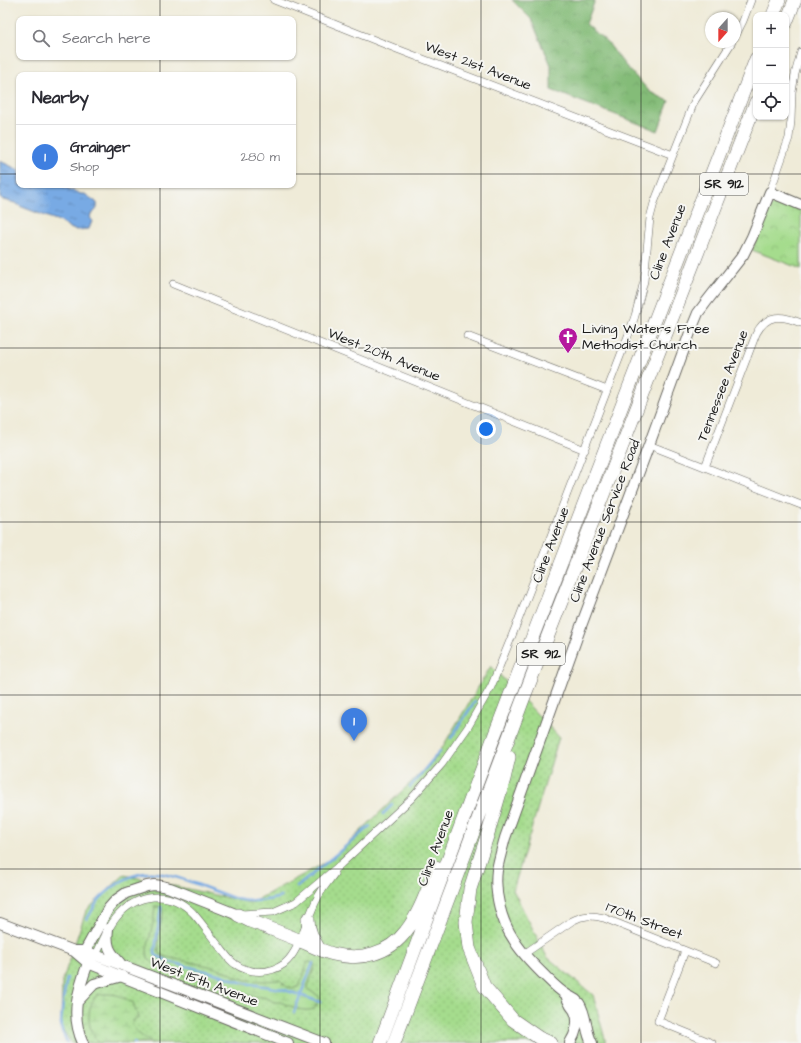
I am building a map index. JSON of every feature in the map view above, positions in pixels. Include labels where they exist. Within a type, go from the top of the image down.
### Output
[{"type":"highway","points":[[789,15],[795,0]]},
{"type":"highway","name":"Cline Avenue","points":[[380,1043],[495,734],[753,67]]},
{"type":"highway","name":"Cline Avenue","points":[[394,1043],[522,702],[753,110]]},
{"type":"highway","points":[[522,702],[504,779],[470,889],[466,922],[469,948],[484,986],[513,1020],[539,1038],[551,1043]]},
{"type":"highway","points":[[238,914],[250,921],[319,949],[338,955],[358,957],[380,952],[392,946],[403,936],[416,915],[495,734]]},
{"type":"highway","points":[[308,919],[308,926],[311,935],[319,949]]},
{"type":"street","name":"West 21st Avenue","points":[[274,0],[673,155]]},
{"type":"street","points":[[741,25],[751,0]]},
{"type":"street","name":"Cline Avenue","points":[[85,951],[111,904],[126,894],[147,886],[154,885],[170,888],[238,914],[274,912],[296,902],[341,864],[416,793],[442,764],[468,727],[491,687],[518,622],[628,336],[643,286],[651,213],[654,203],[694,102],[728,48]]},
{"type":"street","name":"Cline Avenue Service Road","points":[[592,1043],[580,1004],[574,998],[566,995],[546,978],[524,954],[508,929],[499,904],[497,890],[500,856],[505,838],[581,626],[691,330],[698,313],[706,301],[743,255],[770,192],[789,138],[792,92],[801,52]]},
{"type":"street","points":[[770,192],[801,205]]},
{"type":"street","name":"West 20th Avenue","points":[[173,284],[584,450]]},
{"type":"street","name":"Tennessee Avenue","points":[[705,467],[759,328],[765,322],[783,317],[790,318],[801,323]]},
{"type":"street","points":[[467,336],[608,390]]},
{"type":"street","points":[[649,445],[801,505]]},
{"type":"street","name":"Cline Avenue","points":[[88,963],[96,955],[108,929],[116,917],[124,909],[137,901],[154,896],[169,898],[192,912],[226,955],[236,965],[246,970],[255,971],[266,971],[279,966],[291,956],[317,899],[341,864]]},
{"type":"street","name":"170th Street","points":[[524,954],[572,921],[578,918],[590,916],[604,918],[716,963]]},
{"type":"street","name":"West 15th Avenue","points":[[0,923],[74,951],[88,963],[288,1043]]},
{"type":"street","points":[[108,929],[108,948],[121,964]]},
{"type":"street","name":"West 15th Avenue","points":[[74,951],[85,951],[121,964],[324,1043]]},
{"type":"street","points":[[83,1043],[78,1029],[76,1008],[80,984],[88,963],[85,951]]},
{"type":"street","points":[[685,951],[658,1022],[712,1043]]},
{"type":"street","points":[[77,1002],[94,984],[122,976]]},
{"type":"street","name":"Cline Avenue Service Road","points":[[566,995],[577,1018],[576,1030],[570,1043]]},
{"type":"green space","points":[[512,0],[595,0],[586,24],[608,43],[624,64],[650,92],[669,101],[658,131],[551,90],[551,65],[531,19]]},
{"type":"green space","points":[[774,204],[785,205],[801,210],[801,269],[752,250],[768,209]]},
{"type":"green space","points":[[491,666],[559,737],[513,890],[547,957],[593,995],[606,1043],[71,1043],[61,1027],[62,982],[86,911],[124,875],[251,903],[332,859],[436,758]]},
{"type":"green space","points":[[155,906],[162,907],[163,913],[158,936],[159,950],[160,954],[166,957],[209,966],[246,980],[280,980],[287,987],[292,988],[298,987],[303,978],[308,962],[311,962],[315,965],[307,989],[319,996],[320,999],[314,1009],[301,1010],[280,1002],[274,1002],[264,997],[251,996],[233,989],[222,988],[178,974],[154,964],[148,958],[147,950]]},
{"type":"green space","points":[[97,995],[117,995],[133,1002],[138,1017],[132,1024],[139,1033],[152,1043],[99,1043],[90,1026],[89,1013],[93,1001]]},
{"type":"water","points":[[0,161],[16,169],[16,188],[66,188],[81,194],[85,194],[97,203],[97,208],[91,214],[90,217],[92,221],[89,229],[77,230],[15,203],[3,200],[0,197]]},
{"type":"waterway","points":[[451,738],[475,701]]},
{"type":"waterway","points":[[410,787],[440,751]]},
{"type":"waterway","points":[[383,814],[392,805]]},
{"type":"waterway","points":[[297,887],[370,826]]},
{"type":"waterway","points":[[87,919],[98,901],[108,891],[123,881],[143,873],[173,876],[236,899],[259,901],[281,897]]},
{"type":"waterway","points":[[161,907],[155,950],[155,954],[157,956],[170,962],[222,975],[240,982],[282,989],[320,1002]]},
{"type":"waterway","points":[[294,1012],[313,963]]},
{"type":"waterway","points":[[67,978],[61,1023],[62,1031],[67,1042]]},
{"type":"place","name":"Living Waters Free Methodist Church","points":[[568,354]]},
{"type":"place","name":"Grainger","points":[[354,741]]}]
